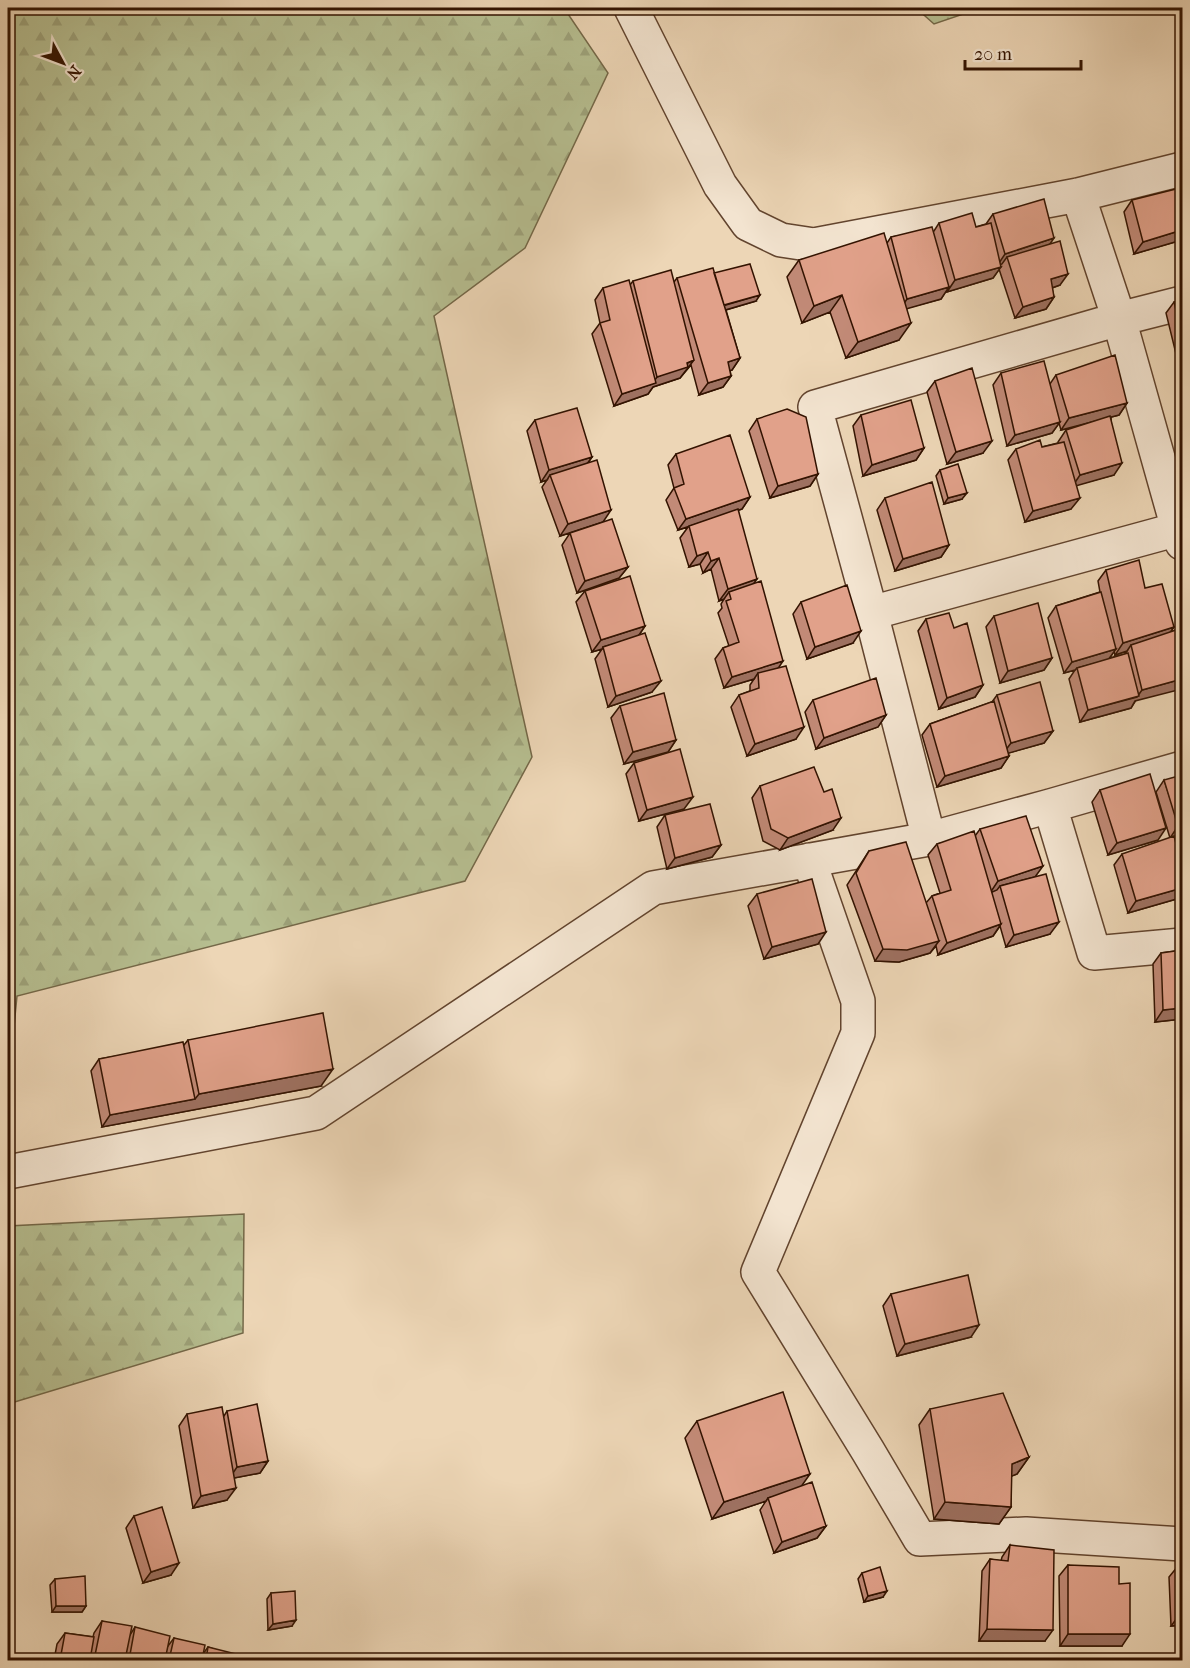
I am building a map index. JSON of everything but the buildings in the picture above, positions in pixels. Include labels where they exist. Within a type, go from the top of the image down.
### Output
[{"type":"street","points":[[631,8],[720,185],[748,224],[781,240],[814,245],[1078,195],[1182,169]]},
{"type":"street","points":[[871,614],[1181,533],[1119,319],[1078,195]]},
{"type":"street","points":[[929,838],[815,407],[1182,303]]},
{"type":"street","points":[[8,1172],[316,1113],[653,888],[929,838],[1182,768]]},
{"type":"street","points":[[1050,806],[1094,953],[1182,945]]},
{"type":"street","points":[[809,860],[858,1001],[858,1033],[758,1272],[920,1539],[1026,1534],[1182,1544]]},
{"type":"green space","points":[[8,8],[564,8],[608,73],[525,248],[434,316],[532,757],[465,881],[17,996],[8,1087]]},
{"type":"green space","points":[[916,8],[981,8],[934,24]]},
{"type":"green space","points":[[244,1214],[243,1333],[8,1404],[8,1226]]}]
